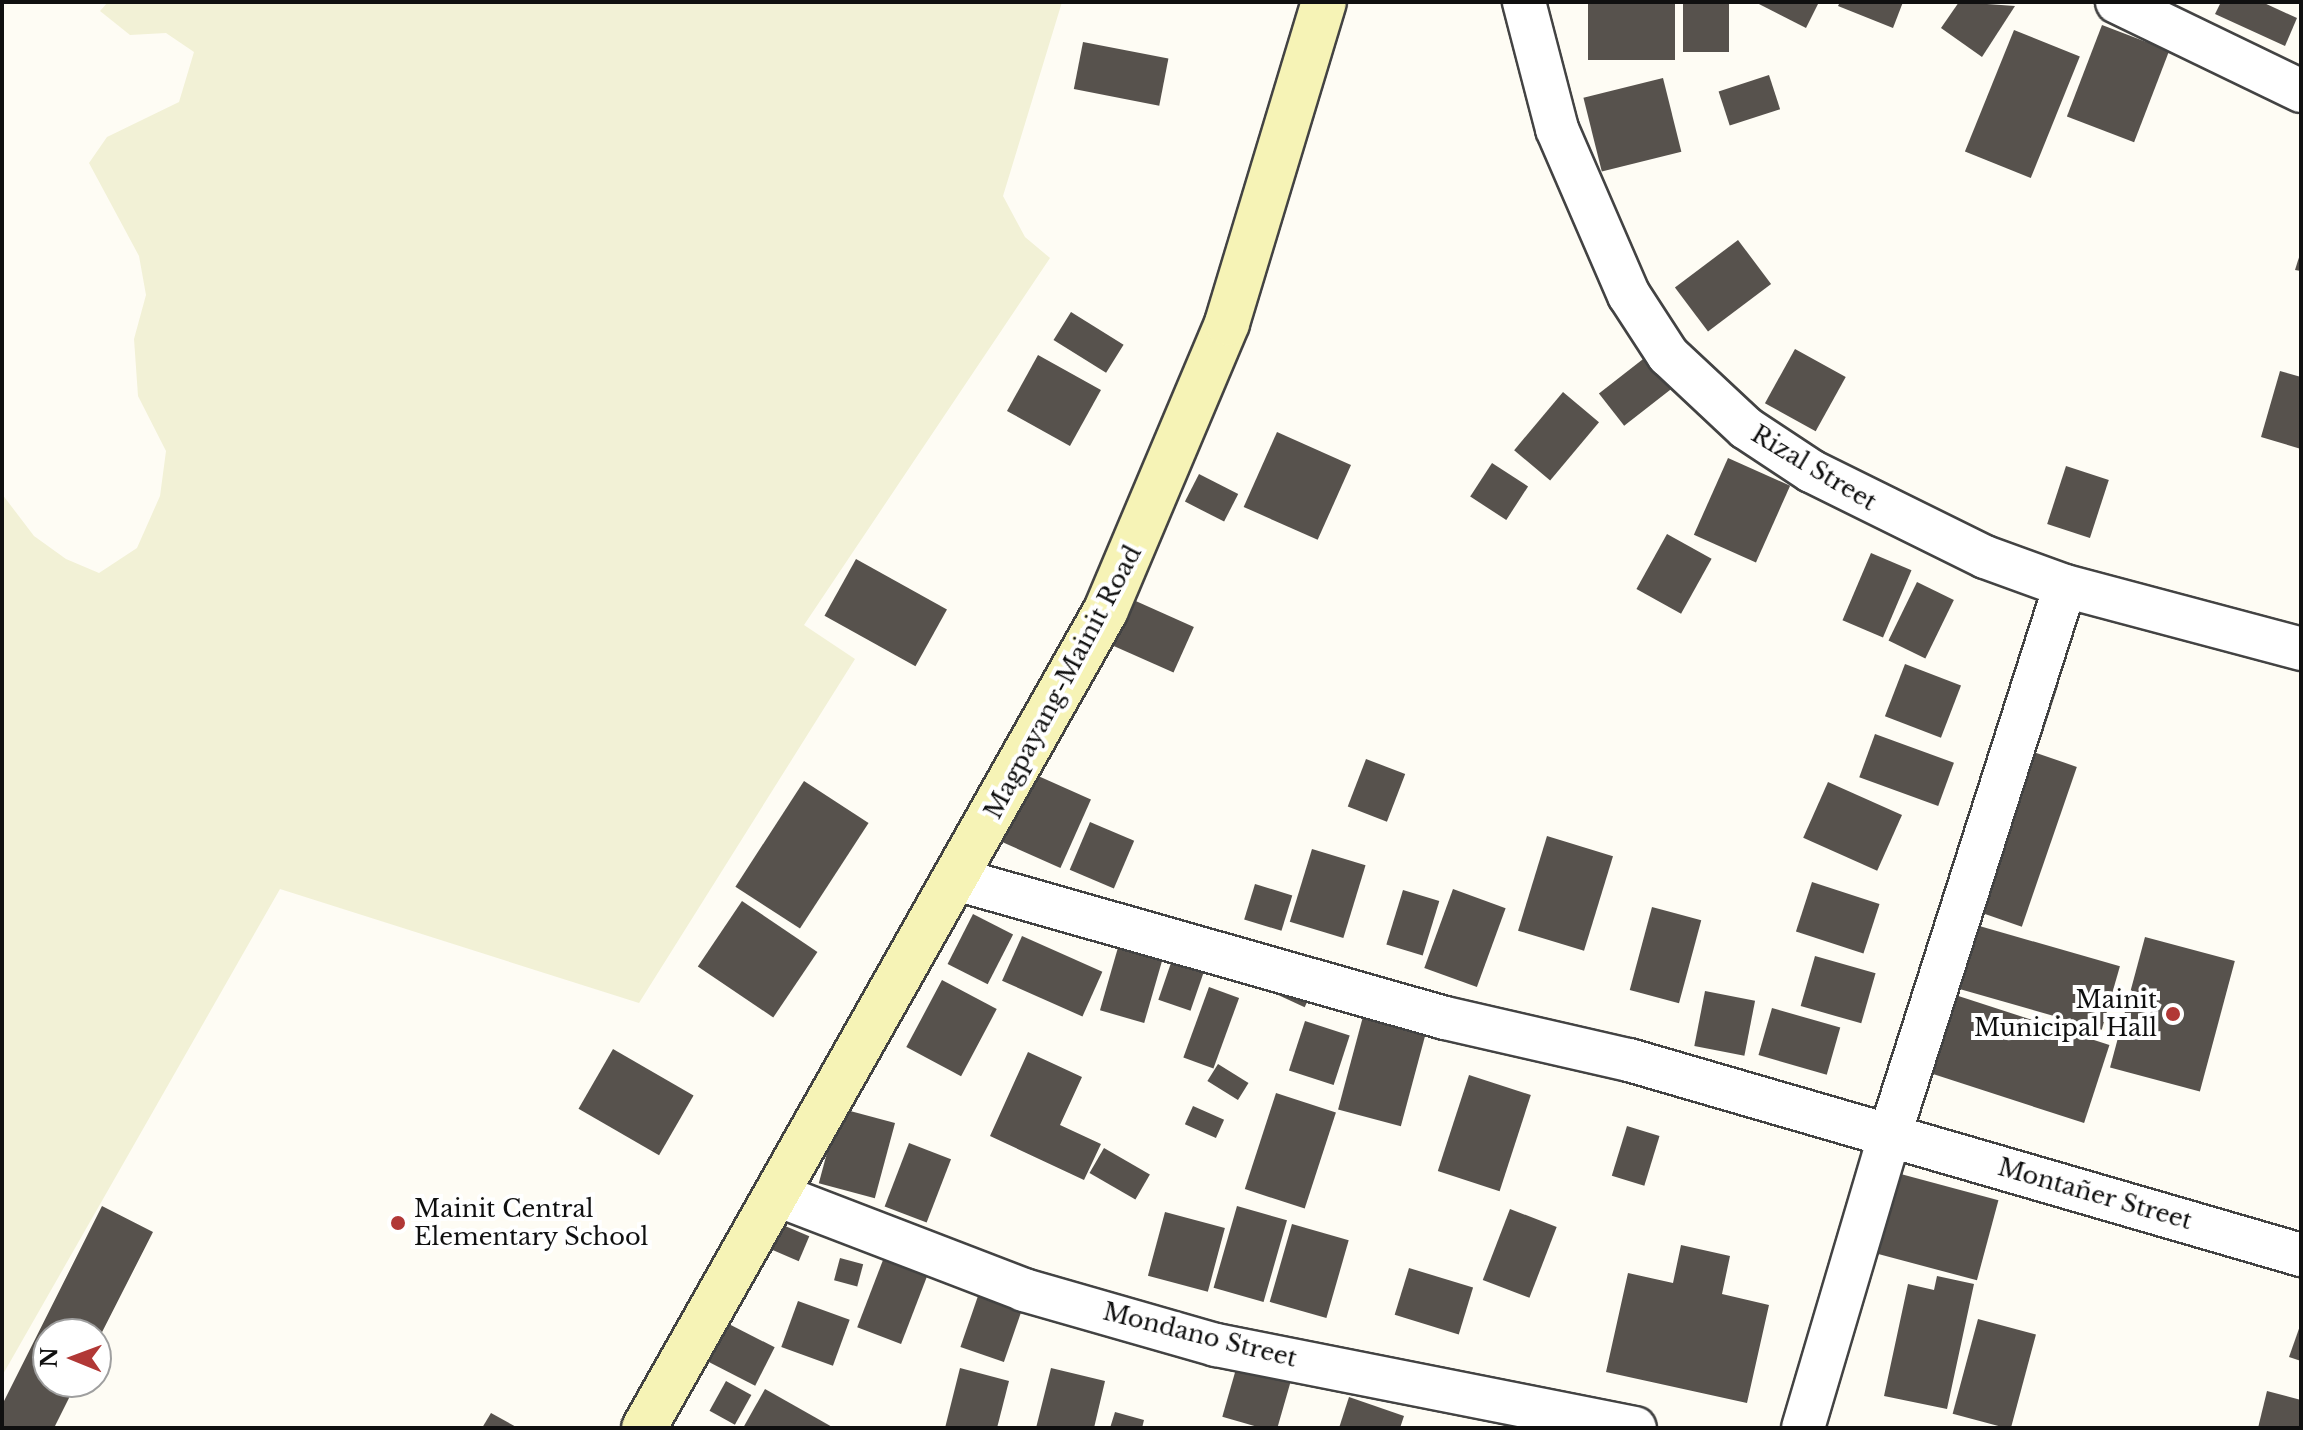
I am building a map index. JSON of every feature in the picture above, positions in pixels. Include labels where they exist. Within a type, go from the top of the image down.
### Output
[{"type":"main road","name":"Magpayang-Mainit Road","points":[[644,1428],[1065,688],[1143,532],[1227,323],[1324,2]]},
{"type":"street","name":"Rizal Street","points":[[1524,2],[1577,184],[1629,295],[1668,355],[1746,428],[1811,471],[1941,538],[2065,586],[2301,649]]},
{"type":"street","points":[[2117,2],[2301,91]]},
{"type":"street","points":[[1803,1428],[1890,1134],[2065,586]]},
{"type":"street","name":"Montañer Street","points":[[956,879],[1445,1018],[1629,1060],[2301,1255]]},
{"type":"street","name":"Mondano Street","points":[[777,1195],[1024,1290],[1216,1345],[1635,1428]]},
{"type":"green space","points":[[108,2],[1062,2],[1003,196],[1025,237],[1050,258],[804,625],[855,659],[639,1003],[280,889],[35,1318],[32,1318],[32,1323],[2,1376],[2,494],[34,536],[66,559],[99,573],[137,548],[160,496],[166,451],[138,396],[134,339],[146,295],[139,256],[89,163],[107,137],[179,102],[194,52],[166,33],[130,35],[100,11]]},
{"type":"building","points":[[1588,2],[1675,2],[1675,60],[1588,60]]},
{"type":"building","points":[[1683,2],[1729,2],[1729,52],[1683,52]]},
{"type":"building","points":[[1755,2],[1819,2],[1806,28]]},
{"type":"building","points":[[1840,2],[1903,2],[1893,28],[1838,6]]},
{"type":"building","points":[[1959,2],[2015,6],[1982,57],[1941,28]]},
{"type":"building","points":[[2221,2],[2262,2],[2297,18],[2285,46],[2215,14]]},
{"type":"building","points":[[2102,25],[2169,51],[2134,142],[2067,116]]},
{"type":"building","points":[[2014,30],[2080,57],[2031,178],[1965,151]]},
{"type":"building","points":[[1083,42],[1168,59],[1159,106],[1074,89]]},
{"type":"building","points":[[1769,75],[1780,109],[1730,126],[1719,91]]},
{"type":"building","points":[[1663,78],[1681,152],[1602,172],[1583,98]]},
{"type":"building","points":[[1738,240],[1771,284],[1708,331],[1675,288]]},
{"type":"building","points":[[2301,251],[2301,271],[2295,270]]},
{"type":"building","points":[[1071,312],[1124,345],[1106,373],[1054,340]]},
{"type":"building","points":[[1795,349],[1846,377],[1816,431],[1765,403]]},
{"type":"building","points":[[1038,355],[1101,390],[1070,446],[1007,411]]},
{"type":"building","points":[[1647,356],[1672,388],[1624,426],[1599,394]]},
{"type":"building","points":[[2280,371],[2301,377],[2301,449],[2261,437]]},
{"type":"building","points":[[1563,392],[1599,422],[1550,480],[1514,450]]},
{"type":"building","points":[[1277,432],[1351,465],[1318,540],[1244,507]]},
{"type":"building","points":[[1728,458],[1790,486],[1756,562],[1694,535]]},
{"type":"building","points":[[1492,463],[1528,486],[1506,520],[1470,497]]},
{"type":"building","points":[[2066,466],[2109,480],[2090,538],[2047,524]]},
{"type":"building","points":[[1199,474],[1238,494],[1224,522],[1185,502]]},
{"type":"building","points":[[1667,534],[1712,559],[1681,614],[1636,589]]},
{"type":"building","points":[[1871,553],[1912,570],[1883,637],[1842,620]]},
{"type":"building","points":[[856,559],[947,609],[915,666],[824,616]]},
{"type":"building","points":[[1917,582],[1954,600],[1925,658],[1889,640]]},
{"type":"building","points":[[1129,598],[1194,627],[1174,673],[1109,644]]},
{"type":"building","points":[[1905,664],[1961,686],[1941,738],[1885,716]]},
{"type":"building","points":[[2043,680],[2058,685],[2041,737],[2026,732]]},
{"type":"building","points":[[1875,734],[1954,763],[1938,806],[1859,777]]},
{"type":"building","points":[[2022,748],[2077,767],[2022,927],[1967,908]]},
{"type":"building","points":[[1366,759],[1405,774],[1387,822],[1348,807]]},
{"type":"building","points":[[1027,771],[1091,799],[1060,868],[996,840]]},
{"type":"building","points":[[804,781],[869,823],[800,929],[735,887]]},
{"type":"building","points":[[1828,782],[1902,815],[1877,871],[1803,838]]},
{"type":"building","points":[[1090,822],[1134,841],[1114,889],[1070,870]]},
{"type":"building","points":[[1547,836],[1613,856],[1584,951],[1518,931]]},
{"type":"building","points":[[1312,849],[1366,865],[1343,938],[1290,922]]},
{"type":"building","points":[[1812,882],[1880,904],[1863,953],[1796,931]]},
{"type":"building","points":[[1255,884],[1292,895],[1281,931],[1244,919]]},
{"type":"building","points":[[1453,889],[1506,908],[1477,987],[1424,968]]},
{"type":"building","points":[[1403,890],[1439,901],[1423,956],[1386,945]]},
{"type":"building","points":[[742,901],[817,952],[773,1017],[698,966]]},
{"type":"building","points":[[1652,907],[1701,920],[1679,1003],[1630,990]]},
{"type":"building","points":[[973,914],[1013,934],[988,984],[948,964]]},
{"type":"building","points":[[1969,923],[2120,966],[2102,1030],[1951,986]]},
{"type":"building","points":[[1022,936],[1102,972],[1082,1017],[1002,981]]},
{"type":"building","name":"Mainit Municipal Hall","points":[[2145,937],[2235,961],[2200,1091],[2110,1067]]},
{"type":"building","points":[[1119,944],[1163,957],[1144,1023],[1100,1010]]},
{"type":"building","points":[[1815,956],[1876,973],[1861,1023],[1801,1006]]},
{"type":"building","points":[[1172,960],[1204,971],[1190,1011],[1158,1000]]},
{"type":"building","points":[[1285,976],[1313,989],[1305,1007],[1277,994]]},
{"type":"building","points":[[942,980],[997,1009],[961,1076],[906,1047]]},
{"type":"building","points":[[1209,987],[1239,998],[1213,1068],[1183,1057]]},
{"type":"building","points":[[1705,991],[1755,1001],[1744,1056],[1694,1046]]},
{"type":"building","points":[[1943,991],[2109,1045],[2084,1123],[1918,1069]]},
{"type":"building","points":[[1772,1008],[1840,1028],[1827,1075],[1758,1055]]},
{"type":"building","points":[[1365,1009],[1428,1026],[1401,1126],[1338,1109]]},
{"type":"building","points":[[1305,1021],[1350,1036],[1334,1085],[1289,1070]]},
{"type":"building","points":[[613,1049],[694,1096],[659,1155],[578,1109]]},
{"type":"building","points":[[1028,1052],[1082,1077],[1060,1125],[1101,1144],[1084,1180],[990,1136]]},
{"type":"building","points":[[1218,1064],[1249,1083],[1238,1100],[1207,1081]]},
{"type":"building","points":[[1469,1075],[1531,1095],[1500,1191],[1438,1171]]},
{"type":"building","points":[[1276,1093],[1336,1112],[1305,1209],[1245,1189]]},
{"type":"building","points":[[1193,1106],[1224,1120],[1216,1138],[1185,1124]]},
{"type":"building","points":[[839,1108],[895,1123],[875,1198],[819,1183]]},
{"type":"building","points":[[1627,1126],[1660,1136],[1644,1186],[1612,1176]]},
{"type":"building","points":[[909,1143],[951,1159],[927,1223],[885,1206]]},
{"type":"building","points":[[1104,1148],[1150,1174],[1135,1200],[1090,1173]]},
{"type":"building","points":[[1897,1173],[1998,1200],[1977,1280],[1876,1253]]},
{"type":"building","points":[[102,1206],[153,1232],[109,1318],[46,1318]]},
{"type":"building","points":[[1237,1206],[1287,1220],[1264,1302],[1214,1288]]},
{"type":"building","points":[[1510,1209],[1557,1227],[1529,1298],[1483,1280]]},
{"type":"building","points":[[1165,1212],[1225,1228],[1208,1292],[1148,1276]]},
{"type":"building","points":[[778,1223],[809,1236],[799,1261],[767,1248]]},
{"type":"building","points":[[1292,1224],[1349,1240],[1326,1318],[1270,1302]]},
{"type":"building","points":[[1681,1245],[1730,1256],[1722,1294],[1769,1305],[1747,1403],[1606,1372],[1628,1273],[1673,1283]]},
{"type":"building","points":[[840,1258],[863,1264],[857,1286],[834,1280]]},
{"type":"building","points":[[883,1260],[927,1277],[901,1344],[857,1327]]},
{"type":"building","points":[[1409,1268],[1473,1288],[1459,1334],[1395,1315]]},
{"type":"building","points":[[1937,1276],[1974,1284],[1947,1409],[1884,1396],[1908,1284],[1934,1290]]},
{"type":"building","points":[[978,1296],[1021,1311],[1004,1362],[960,1347]]},
{"type":"building","points":[[798,1301],[850,1320],[833,1366],[781,1347]]},
{"type":"building","points":[[1978,1319],[2036,1335],[2011,1428],[1953,1414]]},
{"type":"building","points":[[723,1321],[775,1347],[755,1386],[703,1359]]},
{"type":"building","points":[[2301,1323],[2301,1361],[2289,1357]]},
{"type":"building","points":[[32,1345],[32,1398],[69,1398],[54,1428],[2,1428],[2,1405]]},
{"type":"building","points":[[1238,1362],[1292,1377],[1277,1428],[1261,1428],[1222,1417]]},
{"type":"building","points":[[960,1368],[1009,1381],[997,1428],[945,1428]]},
{"type":"building","points":[[1051,1368],[1105,1381],[1094,1428],[1036,1428]]},
{"type":"building","points":[[726,1381],[751,1395],[735,1425],[710,1411]]},
{"type":"building","points":[[765,1389],[834,1428],[743,1428]]},
{"type":"building","points":[[2267,1391],[2301,1400],[2301,1428],[2258,1428]]},
{"type":"building","points":[[1349,1397],[1404,1416],[1400,1428],[1339,1428]]},
{"type":"building","points":[[1115,1412],[1144,1420],[1142,1428],[1110,1428]]},
{"type":"building","points":[[491,1413],[518,1428],[482,1428]]},
{"type":"place","name":"Mainit Municipal Hall","points":[[2173,1014]]},
{"type":"place","name":"Mainit Central Elementary School","points":[[398,1223]]}]
